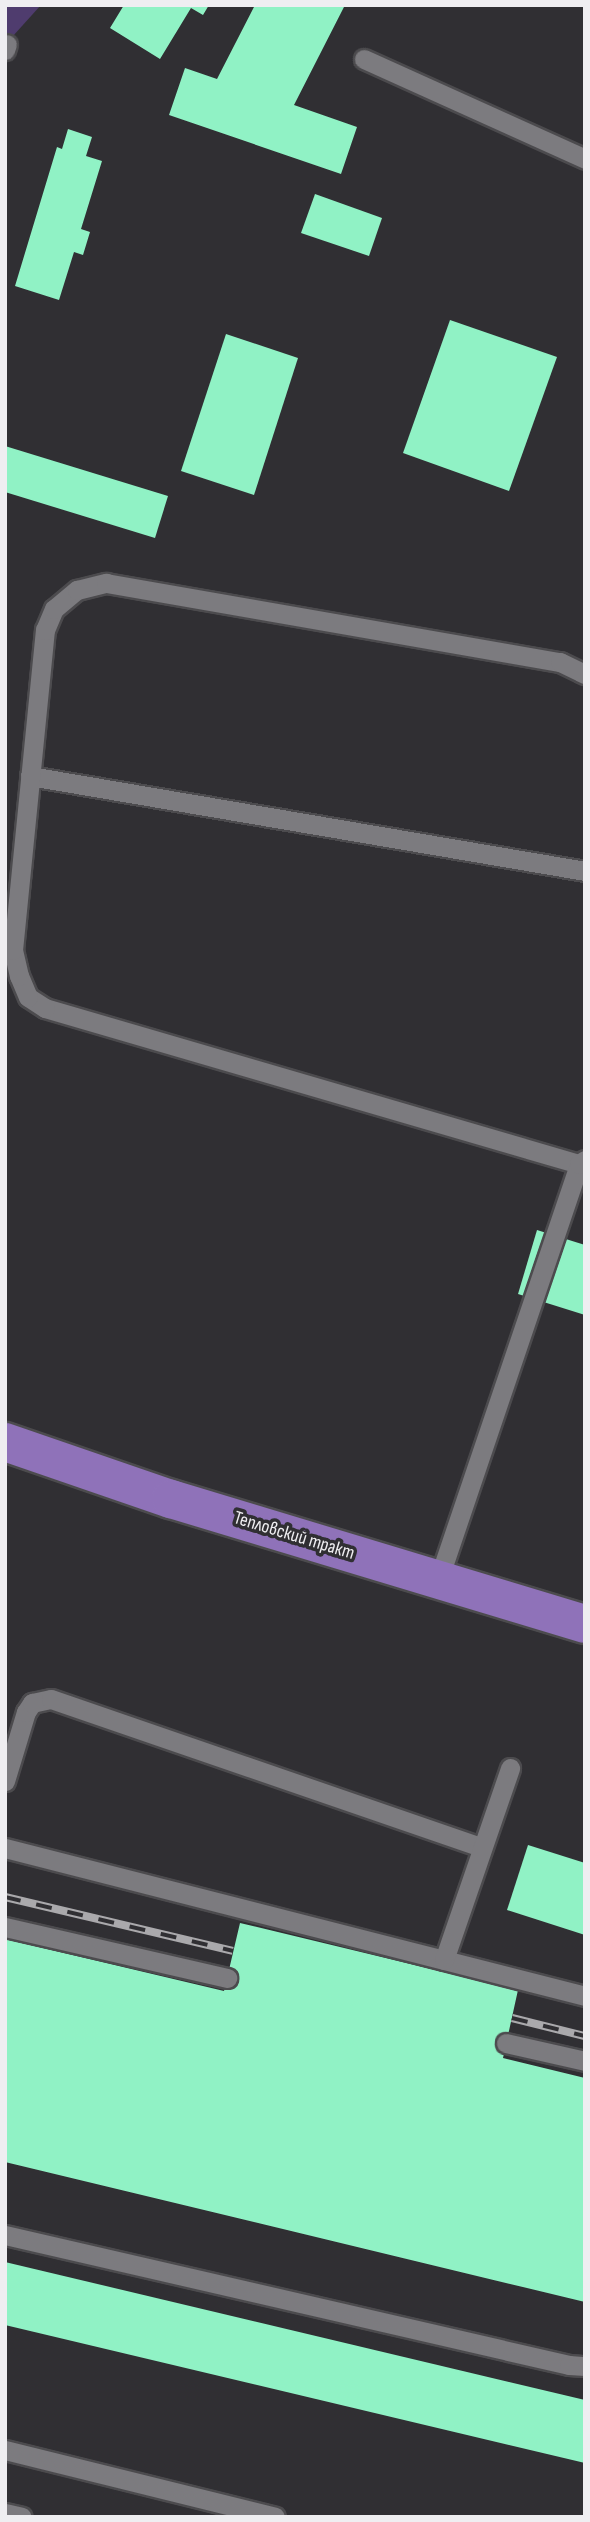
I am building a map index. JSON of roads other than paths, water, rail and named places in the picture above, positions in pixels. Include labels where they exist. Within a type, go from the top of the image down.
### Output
[{"type":"main road","name":"Тепловский тракт","points":[[5,1442],[171,1499],[585,1624]]},
{"type":"lane","points":[[364,60],[585,159]]},
{"type":"lane","points":[[438,1581],[582,1162],[46,1008],[28,996],[19,976],[13,950],[45,630],[54,609],[77,590],[106,583],[560,662],[585,674]]},
{"type":"lane","points":[[30,776],[585,871]]},
{"type":"lane","points":[[5,1781],[26,1712],[32,1703],[51,1699],[481,1847]]},
{"type":"lane","points":[[444,1960],[510,1768]]},
{"type":"lane","points":[[5,1848],[585,1996]]},
{"type":"lane","points":[[5,1927],[227,1978]]},
{"type":"lane","points":[[506,2043],[585,2061]]},
{"type":"lane","points":[[5,2235],[585,2366]]},
{"type":"lane","points":[[5,2449],[275,2517]]},
{"type":"lane","points":[[5,2513],[22,2517]]},
{"type":"railway","points":[[5,1897],[233,1951]]},
{"type":"railway","points":[[512,2018],[585,2036]]}]
